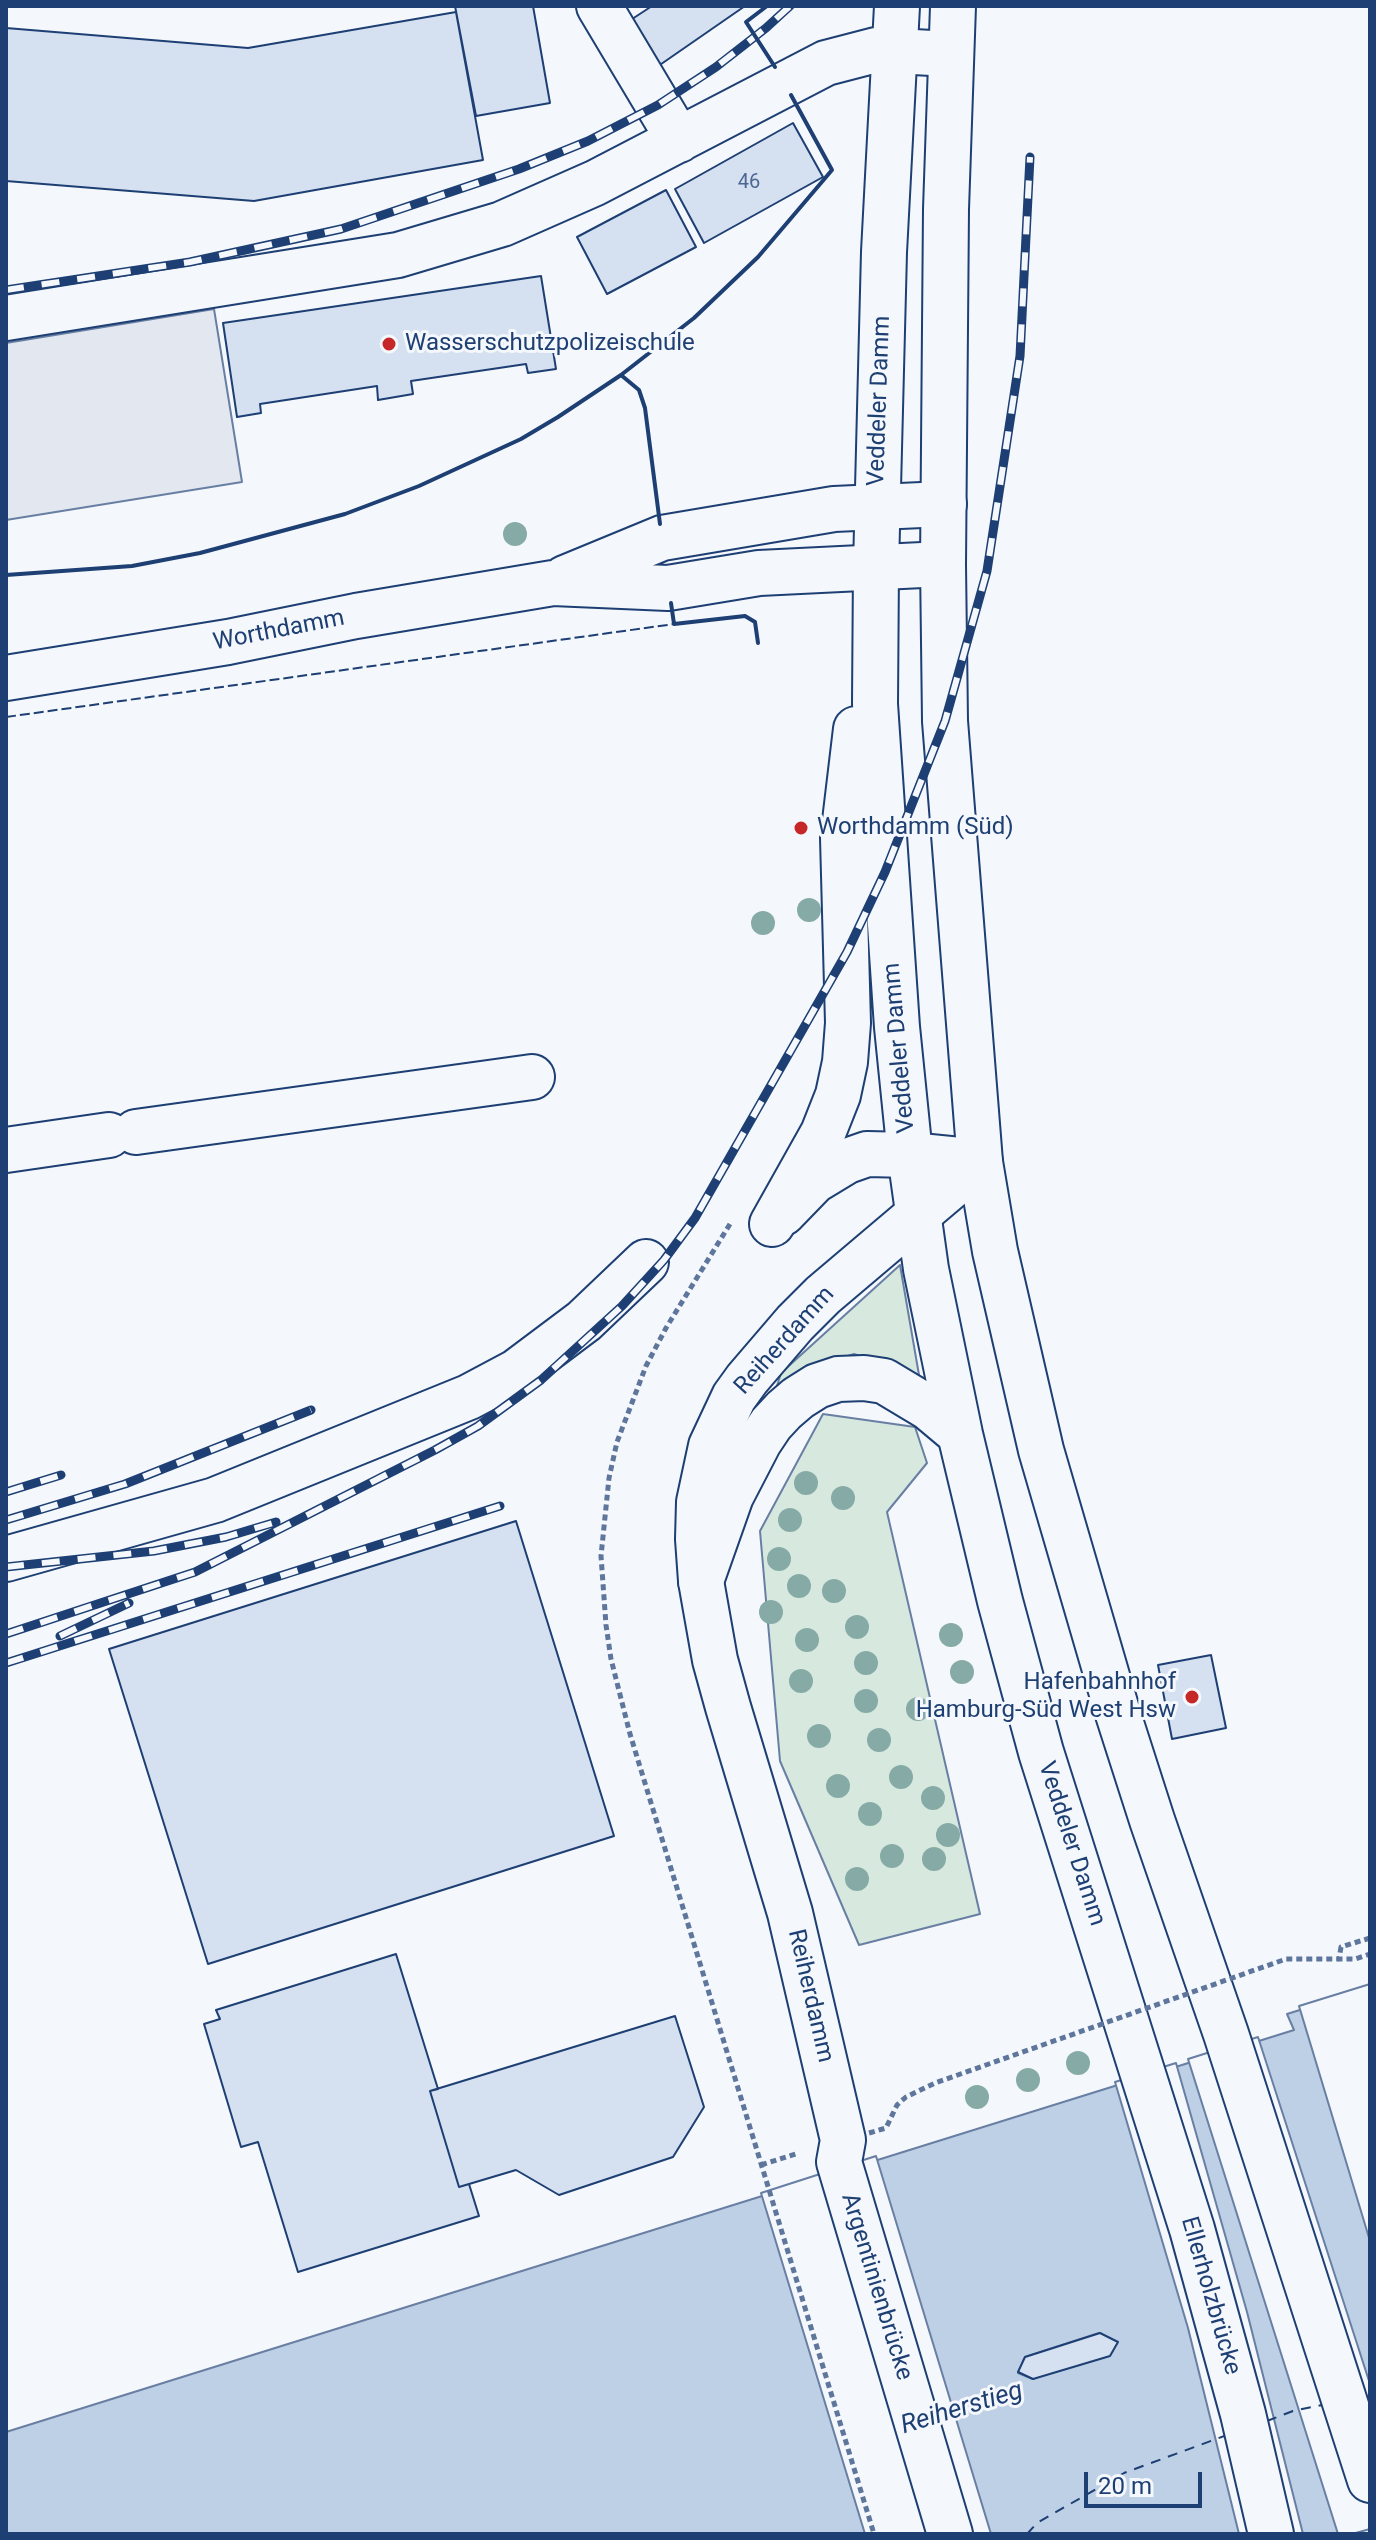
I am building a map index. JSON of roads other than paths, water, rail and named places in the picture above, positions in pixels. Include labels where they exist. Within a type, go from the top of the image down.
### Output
[{"type":"main road","points":[[599,6],[679,140]]},
{"type":"main road","name":"Veddeler Damm","points":[[897,6],[884,252],[874,652],[885,872],[910,1155],[934,1310],[993,1573],[1041,1752],[1140,2061]]},
{"type":"main road","points":[[953,6],[946,209],[945,721],[980,1162],[995,1251],[1041,1450],[1134,1764],[1226,2034],[1370,2480]]},
{"type":"main road","points":[[6,318],[398,255],[502,224],[595,183],[826,63],[862,52],[895,49],[951,54]]},
{"type":"main road","name":"Worthdamm","points":[[553,583],[662,538],[789,515],[877,505],[944,504]]},
{"type":"main road","name":"Worthdamm","points":[[6,678],[228,642],[356,616],[553,583],[668,588],[759,573],[943,564]]},
{"type":"main road","points":[[874,652],[855,735],[843,838],[848,1023],[845,1062],[838,1095],[823,1133],[772,1224],[814,1181],[847,1161],[867,1154],[980,1162]]},
{"type":"main road","points":[[6,1150],[532,1077]]},
{"type":"main road","name":"Reiherdamm","points":[[830,2084],[790,1913],[728,1707],[710,1633],[701,1581],[699,1502],[711,1446],[734,1397],[767,1354],[823,1295],[980,1162]]},
{"type":"main road","points":[[6,1559],[215,1500],[469,1397],[516,1372],[584,1321],[646,1262]]},
{"type":"main road","points":[[701,1581],[731,1496],[759,1442],[784,1410],[817,1386],[838,1379],[884,1381],[929,1408],[960,1434]]},
{"type":"main road","name":"Ellerholzbrücke","points":[[1140,2061],[1218,2320],[1271,2534]]},
{"type":"main road","name":"Argentinienbrücke","points":[[830,2084],[843,2140],[839,2162],[950,2534]]},
{"type":"water","name":"Reiherstieg","points":[[1370,1988],[1370,2525],[1338,2534],[6,2534],[6,2432],[1294,2030],[1287,2014]],"holes":[[[1099,2333],[1117,2342],[1033,2379],[1018,2373],[1025,2357]]]},
{"type":"railway","points":[[6,290],[190,262],[341,229],[519,169],[588,141],[658,105],[716,67],[790,6]]},
{"type":"railway","points":[[6,1634],[195,1572],[478,1426],[541,1380],[622,1306],[664,1260],[695,1218],[847,952],[885,872],[945,721],[987,571],[1020,356],[1030,157]]},
{"type":"railway","points":[[6,1520],[125,1484],[311,1410]]},
{"type":"railway","points":[[6,1492],[61,1475]]},
{"type":"railway","points":[[6,1663],[500,1506]]},
{"type":"railway","points":[[6,1567],[154,1551],[226,1537],[276,1522]]},
{"type":"railway","points":[[60,1636],[129,1603]]},
{"type":"place","name":"Wasserschutzpolizeischule","points":[[389,344]]},
{"type":"place","name":"Worthdamm (Süd)","points":[[801,828]]},
{"type":"place","name":"Hafenbahnhof Hamburg-Süd West Hsw","points":[[1192,1697]]}]
